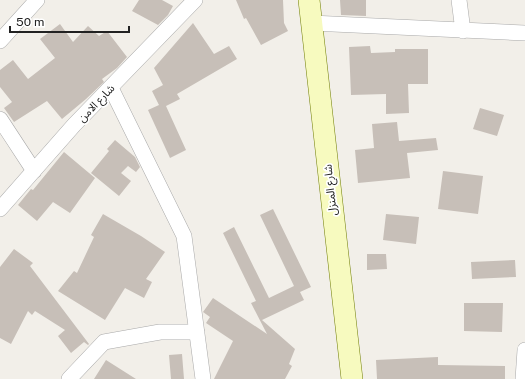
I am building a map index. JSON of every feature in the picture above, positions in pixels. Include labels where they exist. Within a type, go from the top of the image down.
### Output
[{"type":"street","points":[[0,41],[37,0]]},
{"type":"street","name":"شارع المنزل","points":[[309,0],[352,379]]},
{"type":"street","points":[[459,0],[463,30]]},
{"type":"street","name":"شارع الامن","points":[[0,209],[74,125],[111,88],[188,2]]},
{"type":"street","points":[[311,23],[525,34]]},
{"type":"street","points":[[111,88],[184,236],[203,379]]},
{"type":"street","points":[[0,119],[34,171]]},
{"type":"street","points":[[69,379],[104,342],[160,332],[196,332]]},
{"type":"street","points":[[523,379],[525,350]]},
{"type":"building","points":[[139,0],[162,0],[173,6],[168,15],[158,25],[132,11]]},
{"type":"building","points":[[236,0],[283,0],[284,23],[288,31],[261,45],[246,18],[244,19]]},
{"type":"building","points":[[340,0],[366,0],[366,16],[341,15]]},
{"type":"building","points":[[193,23],[214,54],[229,46],[237,59],[177,94],[180,99],[166,106],[186,150],[170,158],[148,110],[159,105],[152,91],[163,85],[154,68]]},
{"type":"building","points":[[60,24],[73,42],[88,26],[99,36],[107,31],[127,57],[117,68],[102,79],[104,82],[62,119],[47,101],[14,122],[4,108],[12,102],[0,87],[0,70],[13,60],[28,79],[55,58],[40,39]]},
{"type":"building","points":[[370,46],[371,53],[395,52],[395,49],[428,49],[428,84],[408,84],[409,113],[386,114],[386,94],[351,95],[349,47]]},
{"type":"building","points":[[480,108],[504,115],[497,136],[473,129]]},
{"type":"building","points":[[397,122],[399,141],[436,138],[438,150],[407,153],[410,178],[358,183],[355,150],[374,148],[372,124]]},
{"type":"building","points":[[115,140],[135,157],[140,167],[136,172],[128,166],[121,173],[131,181],[119,196],[91,173],[109,151],[107,149]]},
{"type":"building","points":[[64,152],[95,178],[70,213],[53,202],[37,221],[18,205],[31,189],[33,190]]},
{"type":"building","points":[[443,171],[483,176],[478,214],[438,209]]},
{"type":"building","points":[[273,209],[311,287],[300,292],[304,300],[262,320],[295,349],[289,364],[292,366],[285,379],[214,379],[233,341],[206,323],[210,317],[203,312],[213,298],[267,334],[251,303],[256,301],[223,233],[234,227],[269,298],[294,286],[260,215]]},
{"type":"building","points":[[103,214],[165,252],[146,279],[152,282],[144,298],[125,288],[105,320],[58,291],[74,271],[77,273],[94,237],[91,235]]},
{"type":"building","points":[[386,214],[419,217],[416,244],[383,240]]},
{"type":"building","points":[[14,249],[33,263],[30,266],[89,344],[88,345],[84,342],[71,353],[58,336],[65,330],[35,311],[32,315],[28,311],[11,344],[0,338],[0,267]]},
{"type":"building","points":[[367,254],[386,254],[387,269],[367,270]]},
{"type":"building","points":[[515,260],[516,277],[472,279],[471,262]]},
{"type":"building","points":[[464,303],[503,303],[502,332],[464,331]]},
{"type":"building","points":[[182,354],[184,379],[171,379],[169,355]]},
{"type":"building","points":[[438,357],[438,365],[505,366],[505,379],[377,379],[376,360]]},
{"type":"building","points":[[106,360],[136,379],[94,379]]}]
